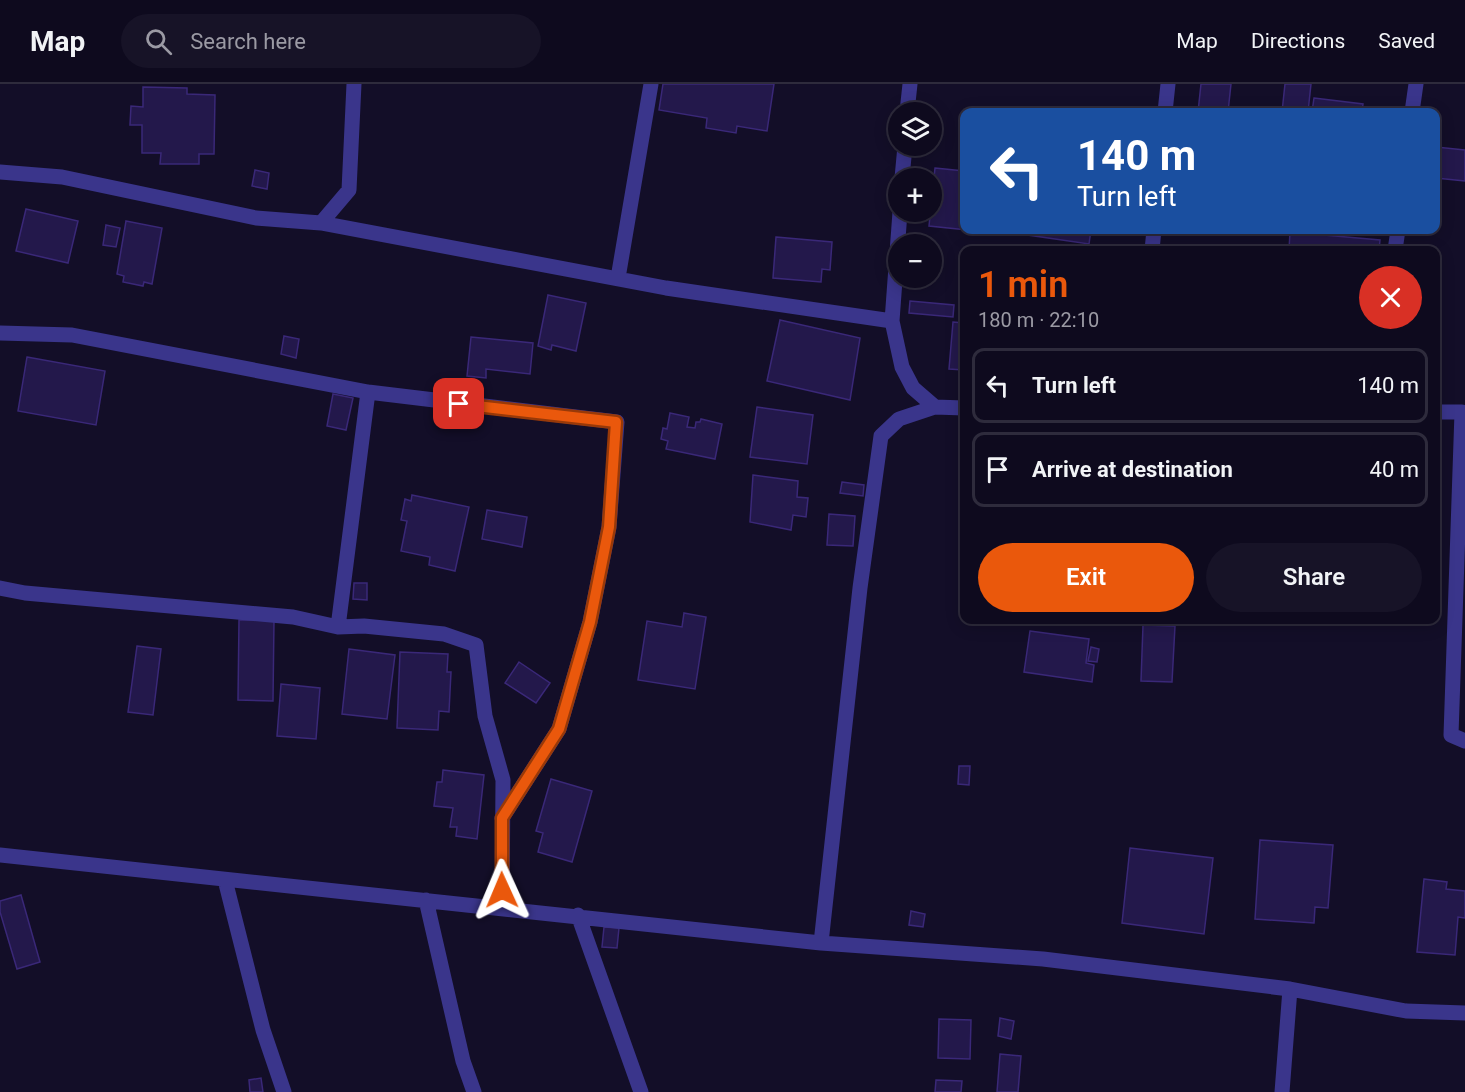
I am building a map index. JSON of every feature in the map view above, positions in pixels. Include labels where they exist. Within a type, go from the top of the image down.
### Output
[{"type":"street","points":[[321,223],[349,190],[354,84]]},
{"type":"street","points":[[618,279],[651,84]]},
{"type":"street","points":[[908,102],[910,84]]},
{"type":"street","points":[[1165,108],[1168,84]]},
{"type":"street","points":[[1413,108],[1416,84]]},
{"type":"street","points":[[0,172],[62,177],[256,218],[321,223],[618,279],[892,321]]},
{"type":"street","points":[[899,222],[892,321],[902,367],[913,388],[935,407]]},
{"type":"street","points":[[0,333],[72,336],[368,392],[616,422],[609,527],[590,622],[559,729],[502,818]]},
{"type":"street","points":[[338,627],[368,392]]},
{"type":"street","points":[[821,943],[860,588],[881,436],[899,419],[935,407],[960,408]]},
{"type":"street","points":[[1440,412],[1464,412],[1451,735],[1465,741]]},
{"type":"street","points":[[0,588],[25,593],[293,617],[338,627],[444,634],[476,645],[485,716],[503,780],[502,908]]},
{"type":"street","points":[[0,855],[578,915],[821,943],[1043,959],[1290,988],[1406,1011],[1465,1013]]},
{"type":"street","points":[[225,880],[263,1030],[284,1092]]},
{"type":"street","points":[[426,900],[463,1061],[474,1092]]},
{"type":"street","points":[[578,915],[641,1092]]},
{"type":"street","points":[[1282,1092],[1290,988]]},
{"type":"building","points":[[663,84],[774,84],[767,131],[737,126],[736,133],[706,128],[707,118],[659,110]]},
{"type":"building","points":[[1201,84],[1231,84],[1228,108],[1198,108]]},
{"type":"building","points":[[1285,84],[1311,84],[1308,108],[1282,108]]},
{"type":"building","points":[[143,87],[187,88],[187,94],[215,95],[214,154],[199,154],[199,164],[160,164],[161,153],[142,153],[142,125],[130,125],[131,106],[143,107]]},
{"type":"building","points":[[1314,98],[1363,104],[1362,108],[1313,108]]},
{"type":"building","points":[[1440,147],[1465,150],[1465,181],[1440,178]]},
{"type":"building","points":[[942,169],[960,171],[960,230],[929,226],[929,222],[942,222]]},
{"type":"building","points":[[255,170],[269,173],[267,189],[252,186]]},
{"type":"building","points":[[26,209],[78,221],[68,263],[16,251]]},
{"type":"building","points":[[126,221],[162,228],[152,284],[144,282],[143,286],[123,282],[124,276],[117,274]]},
{"type":"building","points":[[106,225],[120,228],[116,247],[103,245]]},
{"type":"building","points":[[1028,234],[1090,234],[1089,244]]},
{"type":"building","points":[[1290,234],[1380,240],[1379,246],[1289,246]]},
{"type":"building","points":[[776,237],[832,242],[830,270],[822,269],[821,282],[773,278]]},
{"type":"building","points":[[548,295],[586,303],[576,351],[552,345],[551,350],[538,346]]},
{"type":"building","points":[[910,301],[954,305],[953,317],[909,313]]},
{"type":"building","points":[[780,320],[860,338],[850,400],[767,381]]},
{"type":"building","points":[[953,322],[960,323],[960,370],[949,369]]},
{"type":"building","points":[[284,336],[299,339],[296,358],[281,354]]},
{"type":"building","points":[[471,337],[533,343],[530,374],[486,369],[486,378],[467,376]]},
{"type":"building","points":[[27,357],[105,371],[96,425],[18,411]]},
{"type":"building","points":[[333,394],[353,398],[346,430],[327,426]]},
{"type":"building","points":[[757,407],[813,415],[807,464],[750,457]]},
{"type":"building","points":[[670,413],[689,417],[687,427],[695,428],[696,422],[700,422],[701,419],[722,424],[715,459],[666,449],[668,441],[661,439],[663,428],[667,429]]},
{"type":"building","points":[[753,475],[798,481],[797,497],[808,498],[806,517],[793,515],[791,530],[750,522]]},
{"type":"building","points":[[842,482],[864,485],[863,496],[840,493]]},
{"type":"building","points":[[412,495],[469,507],[455,571],[429,565],[430,557],[401,551],[407,521],[401,520],[405,499],[411,501]]},
{"type":"building","points":[[487,510],[527,517],[522,547],[482,539]]},
{"type":"building","points":[[829,514],[855,516],[853,546],[827,545]]},
{"type":"building","points":[[354,583],[367,583],[367,600],[353,599]]},
{"type":"building","points":[[684,613],[706,617],[695,689],[638,680],[647,621],[682,627]]},
{"type":"building","points":[[239,620],[274,620],[273,701],[238,700]]},
{"type":"building","points":[[1143,625],[1175,626],[1172,682],[1141,681]]},
{"type":"building","points":[[1030,631],[1089,639],[1086,663],[1094,665],[1092,682],[1024,672]]},
{"type":"building","points":[[137,646],[161,649],[153,715],[128,712]]},
{"type":"building","points":[[1091,647],[1099,649],[1097,662],[1088,661]]},
{"type":"building","points":[[349,649],[395,655],[387,719],[342,714]]},
{"type":"building","points":[[400,652],[448,654],[447,672],[451,672],[449,712],[439,711],[438,730],[397,728]]},
{"type":"building","points":[[519,662],[550,683],[536,703],[505,683]]},
{"type":"building","points":[[281,684],[320,688],[316,739],[277,736]]},
{"type":"building","points":[[959,766],[970,766],[969,785],[958,784]]},
{"type":"building","points":[[443,770],[484,775],[477,839],[456,836],[457,827],[450,827],[453,808],[434,806],[437,782],[442,782]]},
{"type":"building","points":[[551,779],[592,791],[572,862],[538,852],[543,833],[536,831]]},
{"type":"building","points":[[1260,840],[1333,845],[1328,908],[1315,907],[1314,923],[1255,919]]},
{"type":"building","points":[[1130,848],[1213,858],[1204,934],[1122,923]]},
{"type":"building","points":[[1424,879],[1447,882],[1446,889],[1465,891],[1465,918],[1458,917],[1455,955],[1417,952]]},
{"type":"building","points":[[21,895],[40,962],[17,969],[0,912],[0,901]]},
{"type":"building","points":[[911,911],[925,914],[923,927],[909,925]]},
{"type":"building","points":[[604,927],[619,928],[617,948],[602,947]]},
{"type":"building","points":[[1000,1018],[1014,1021],[1011,1039],[998,1036]]},
{"type":"building","points":[[939,1019],[971,1020],[970,1059],[938,1058]]},
{"type":"building","points":[[1000,1054],[1021,1056],[1018,1092],[997,1092]]},
{"type":"building","points":[[261,1078],[263,1092],[250,1092],[249,1080]]},
{"type":"building","points":[[936,1080],[962,1081],[961,1092],[935,1092]]},
{"type":"route","points":[[459,404],[616,422],[609,527],[590,622],[559,729],[502,818],[502,890]]}]
